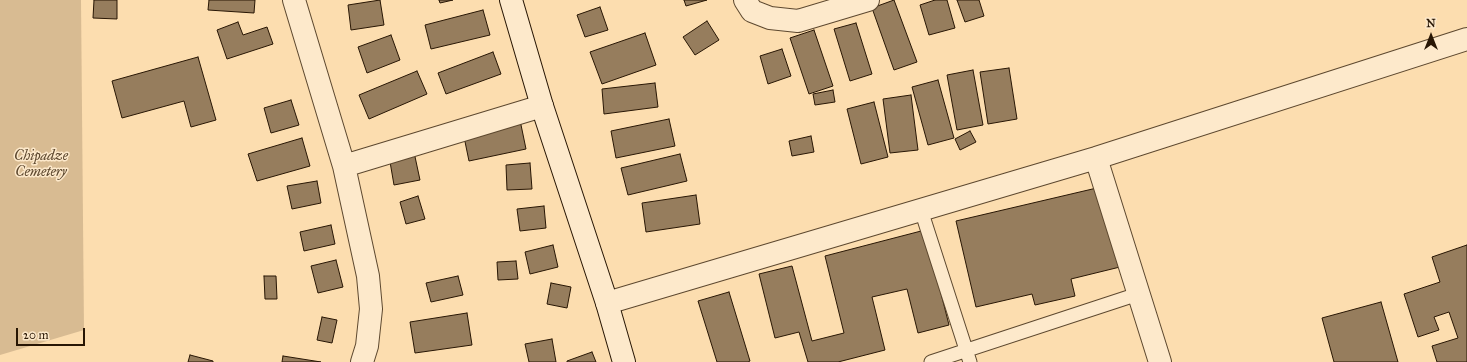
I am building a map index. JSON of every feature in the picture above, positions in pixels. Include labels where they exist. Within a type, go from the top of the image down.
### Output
[{"type":"street","points":[[294,0],[344,166],[368,283],[371,308],[367,346],[362,362]]},
{"type":"street","points":[[511,0],[542,106],[607,303],[624,362]]},
{"type":"street","points":[[745,0],[752,11],[770,18],[798,21],[868,0]]},
{"type":"street","points":[[607,303],[1096,158],[1467,39]]},
{"type":"street","points":[[344,166],[542,106]]},
{"type":"street","points":[[1096,158],[1160,362]]},
{"type":"lane","points":[[921,210],[968,356]]},
{"type":"lane","points":[[931,362],[968,356],[1138,294]]},
{"type":"green space","name":"Chipadze Cemetery","points":[[0,0],[81,0],[84,330],[0,355]]},
{"type":"building","points":[[94,0],[117,0],[117,19],[93,18]]},
{"type":"building","points":[[209,0],[255,0],[254,13],[208,10]]},
{"type":"building","points":[[380,0],[384,25],[351,30],[348,5]]},
{"type":"building","points":[[439,0],[453,0],[440,3]]},
{"type":"building","points":[[684,0],[707,0],[686,6]]},
{"type":"building","points":[[894,0],[917,62],[894,70],[872,8]]},
{"type":"building","points":[[935,0],[947,0],[955,28],[929,35],[920,5]]},
{"type":"building","points":[[957,0],[979,0],[984,16],[965,22]]},
{"type":"building","points":[[600,7],[608,30],[585,37],[577,15]]},
{"type":"building","points":[[483,10],[490,35],[431,49],[425,25]]},
{"type":"building","points":[[707,21],[719,40],[695,55],[683,37]]},
{"type":"building","points":[[238,22],[243,35],[267,27],[273,44],[227,59],[217,30]]},
{"type":"building","points":[[856,23],[872,74],[850,81],[834,29]]},
{"type":"building","points":[[814,30],[833,86],[809,94],[790,38]]},
{"type":"building","points":[[645,33],[656,65],[602,84],[590,52]]},
{"type":"building","points":[[391,35],[400,60],[367,73],[358,47]]},
{"type":"building","points":[[782,49],[791,76],[768,84],[760,56]]},
{"type":"building","points":[[493,52],[501,74],[446,94],[438,73]]},
{"type":"building","points":[[198,57],[216,120],[191,127],[184,101],[122,118],[112,81]]},
{"type":"building","points":[[1009,68],[1017,119],[988,124],[980,72]]},
{"type":"building","points":[[973,70],[983,125],[957,130],[947,75]]},
{"type":"building","points":[[417,71],[427,94],[369,119],[359,95]]},
{"type":"building","points":[[938,80],[954,138],[928,145],[912,87]]},
{"type":"building","points":[[655,83],[658,107],[604,114],[602,89]]},
{"type":"building","points":[[833,90],[835,102],[815,105],[813,94]]},
{"type":"building","points":[[911,95],[918,150],[890,153],[883,99]]},
{"type":"building","points":[[291,100],[299,125],[271,133],[264,108]]},
{"type":"building","points":[[874,102],[888,157],[861,164],[847,109]]},
{"type":"building","points":[[669,119],[675,146],[616,158],[611,131]]},
{"type":"building","points":[[520,120],[526,149],[469,161],[463,132]]},
{"type":"building","points":[[970,131],[976,142],[960,150],[955,139]]},
{"type":"building","points":[[811,136],[814,152],[792,156],[789,141]]},
{"type":"building","points":[[302,138],[310,166],[257,181],[248,154]]},
{"type":"building","points":[[414,152],[420,180],[394,185],[389,156]]},
{"type":"building","points":[[680,154],[687,181],[628,195],[621,168]]},
{"type":"building","points":[[530,163],[532,189],[507,190],[506,165]]},
{"type":"building","points":[[317,181],[321,203],[292,209],[287,186]]},
{"type":"building","points":[[1101,187],[1120,267],[1071,279],[1075,296],[1035,305],[1032,294],[976,307],[956,221]]},
{"type":"building","points":[[696,195],[700,224],[646,232],[642,203]]},
{"type":"building","points":[[418,196],[425,219],[406,224],[400,202]]},
{"type":"building","points":[[544,206],[546,228],[520,231],[517,209]]},
{"type":"building","points":[[331,225],[335,244],[304,251],[300,232]]},
{"type":"building","points":[[925,230],[949,325],[918,333],[907,289],[872,297],[885,350],[838,362],[808,362],[799,332],[775,338],[759,274],[792,266],[812,341],[844,333],[825,256]]},
{"type":"building","points":[[553,245],[558,267],[530,274],[525,252]]},
{"type":"building","points":[[1467,245],[1467,362],[1437,362],[1432,346],[1458,338],[1449,312],[1434,317],[1439,330],[1418,337],[1404,294],[1440,282],[1432,257]]},
{"type":"building","points":[[336,260],[343,287],[318,293],[311,266]]},
{"type":"building","points":[[516,261],[518,279],[498,280],[497,262]]},
{"type":"building","points":[[264,276],[276,276],[277,299],[265,299]]},
{"type":"building","points":[[458,276],[463,295],[431,302],[426,283]]},
{"type":"building","points":[[551,283],[571,287],[567,308],[547,304]]},
{"type":"building","points":[[729,292],[750,361],[748,362],[717,362],[698,301]]},
{"type":"building","points":[[1381,302],[1398,362],[1334,362],[1322,318]]},
{"type":"building","points":[[467,313],[472,345],[415,353],[410,322]]},
{"type":"building","points":[[322,317],[337,320],[332,343],[317,340]]},
{"type":"building","points":[[552,339],[556,362],[529,362],[525,344]]},
{"type":"building","points":[[592,352],[596,362],[567,362],[567,361]]},
{"type":"building","points":[[190,355],[213,361],[213,362],[188,362]]},
{"type":"building","points":[[283,356],[321,362],[282,362]]}]
